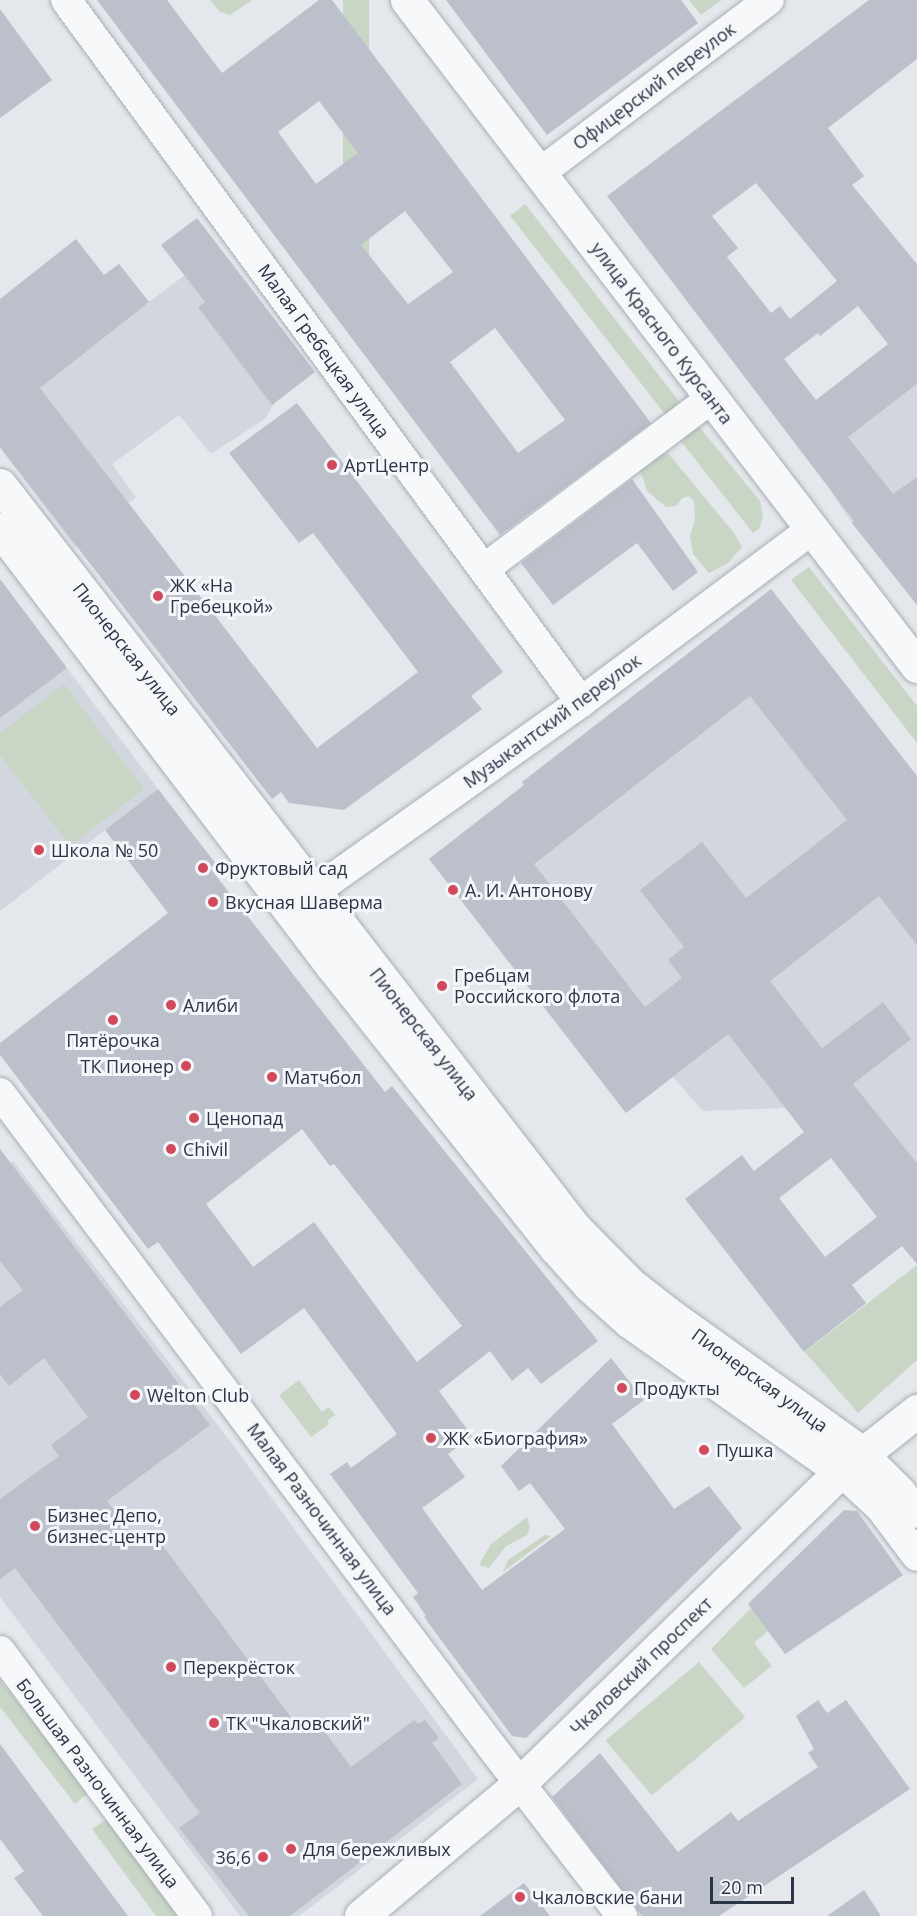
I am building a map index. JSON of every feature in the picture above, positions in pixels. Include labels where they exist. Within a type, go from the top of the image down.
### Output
[{"type":"street","name":"Малая Гребецкая улица","points":[[66,0],[581,702]]},
{"type":"street","name":"улица Красного Курсанта","points":[[407,0],[917,666]]},
{"type":"street","name":"Офицерский переулок","points":[[540,173],[769,0]]},
{"type":"street","points":[[484,569],[712,398]]},
{"type":"street","name":"Пионерская улица","points":[[1,487],[302,900]]},
{"type":"street","name":"Пионерская улица","points":[[0,529],[302,900],[600,1255],[667,1313],[852,1463],[901,1492],[917,1513]]},
{"type":"street","name":"Музыкантский переулок","points":[[302,900],[581,702],[812,529]]},
{"type":"street","name":"Малая Разночинная улица","points":[[0,1093],[143,1279],[491,1746],[622,1916]]},
{"type":"street","name":"Чкаловский проспект","points":[[361,1916],[521,1782],[852,1463],[917,1411]]},
{"type":"street","name":"Пионерская улица","points":[[852,1463],[880,1507],[917,1556]]},
{"type":"street","name":"Большая Разночинная улица","points":[[0,1651],[197,1916]]},
{"type":"shaded area","points":[[119,264],[149,302],[185,275],[205,301],[240,274],[315,372],[274,403],[265,419],[211,454],[179,415],[112,464],[136,497],[75,547],[0,448],[0,357]]},
{"type":"shaded area","points":[[917,384],[917,605],[852,523],[832,493],[869,463],[848,437]]},
{"type":"shaded area","points":[[771,589],[917,776],[917,1163],[853,1084],[786,1108],[703,1111],[673,1077],[626,1113],[429,859],[496,807],[506,819],[534,797],[522,782]]},
{"type":"shaded area","name":"Школа № 50","points":[[67,668],[158,789],[0,911],[0,717]]},
{"type":"shaded area","points":[[13,1161],[229,1440],[478,1779],[299,1916],[240,1916],[0,1597],[0,1171]]},
{"type":"green space","points":[[210,0],[252,0],[230,15],[220,12]]},
{"type":"green space","points":[[343,0],[369,0],[369,260],[343,260]]},
{"type":"green space","points":[[689,0],[721,0],[701,15]]},
{"type":"green space","points":[[525,204],[680,403],[665,414],[510,216]]},
{"type":"green space","points":[[698,425],[760,501],[763,515],[760,528],[753,533],[680,440]]},
{"type":"green space","points":[[668,453],[734,533],[742,547],[727,564],[709,573],[693,554],[690,536],[695,519],[694,501],[689,496],[682,498],[676,506],[666,507],[647,491],[640,470],[653,456]]},
{"type":"green space","points":[[809,567],[917,706],[917,743],[791,580]]},
{"type":"green space","points":[[64,684],[144,789],[70,846],[0,755],[0,733]]},
{"type":"green space","points":[[917,1265],[917,1360],[858,1413],[805,1352]]},
{"type":"green space","points":[[299,1380],[322,1412],[329,1407],[335,1415],[327,1421],[329,1424],[311,1437],[279,1395]]},
{"type":"green space","points":[[527,1517],[530,1527],[527,1535],[506,1546],[489,1568],[479,1565],[491,1544]]},
{"type":"green space","points":[[545,1535],[551,1536],[503,1572],[508,1560]]},
{"type":"green space","points":[[751,1608],[768,1631],[754,1643],[772,1666],[744,1688],[711,1649]]},
{"type":"green space","points":[[699,1662],[745,1717],[652,1796],[606,1740]]},
{"type":"green space","points":[[0,1680],[88,1793],[75,1804],[0,1707]]},
{"type":"green space","points":[[107,1819],[179,1916],[156,1916],[92,1829]]},
{"type":"building","points":[[97,0],[167,0],[222,73],[319,0],[332,0],[651,423],[500,535]],"holes":[[[319,101],[358,153],[316,184],[278,132]],[[405,211],[453,272],[408,304],[361,245]],[[495,328],[565,420],[518,453],[450,362]]]},
{"type":"building","points":[[446,0],[681,0],[698,23],[547,135]]},
{"type":"building","points":[[869,0],[917,0],[917,59],[828,128],[864,176],[852,185],[917,264],[917,384],[848,437],[893,494],[917,477],[917,605],[852,523],[854,521],[607,196]],"holes":[[[756,183],[837,281],[790,319],[780,306],[771,313],[727,257],[738,248],[712,216]],[[858,306],[888,344],[816,400],[784,359],[818,333],[820,336]]]},
{"type":"building","points":[[0,9],[52,80],[0,118]]},
{"type":"building","points":[[197,218],[315,372],[272,405],[198,307],[205,302],[161,245]]},
{"type":"building","name":"ЖК «На Гребецкой»","points":[[76,239],[104,275],[119,264],[149,302],[40,388],[317,748],[418,672],[313,533],[299,543],[229,453],[297,403],[503,672],[471,696],[482,709],[344,810],[289,803],[281,792],[272,799],[0,447],[0,299]]},
{"type":"building","points":[[632,479],[698,572],[673,591],[637,543],[553,605],[521,563]]},
{"type":"building","points":[[0,579],[67,668],[0,718]]},
{"type":"building","points":[[771,589],[917,776],[917,945],[879,896],[770,981],[822,1048],[883,1002],[911,1039],[853,1084],[917,1163],[917,1264],[902,1246],[852,1285],[866,1303],[804,1352],[685,1199],[742,1155],[754,1171],[804,1132],[728,1034],[626,1113],[429,859],[524,785],[522,782]],"holes":[[[750,696],[847,820],[746,898],[702,842],[640,890],[684,947],[668,960],[682,978],[645,1007],[534,864]],[[831,1158],[877,1217],[825,1257],[779,1198]]]},
{"type":"building","points":[[158,789],[216,864],[210,868],[385,1092],[392,1086],[598,1341],[541,1384],[528,1368],[512,1381],[490,1351],[439,1391],[472,1436],[448,1454],[465,1477],[422,1508],[482,1590],[565,1529],[530,1483],[519,1491],[501,1466],[611,1358],[644,1400],[612,1424],[674,1509],[709,1486],[742,1528],[526,1738],[512,1736],[424,1617],[426,1616],[413,1597],[418,1593],[330,1474],[347,1462],[351,1468],[397,1434],[304,1308],[241,1354],[158,1242],[148,1249],[0,1055],[0,1043],[168,913],[105,830]],"holes":[[[302,1129],[330,1166],[334,1164],[462,1326],[417,1362],[314,1222],[253,1267],[206,1204]]]},
{"type":"building","name":"ТК \"Чкаловский\"","points":[[0,1149],[210,1425],[107,1501],[140,1545],[154,1534],[299,1728],[313,1716],[351,1767],[414,1720],[418,1724],[425,1720],[439,1738],[432,1743],[462,1784],[290,1916],[249,1916],[179,1828],[200,1813],[15,1568],[0,1579],[0,1499],[59,1456],[51,1445],[88,1417],[44,1358],[9,1386],[0,1374],[0,1307],[23,1290],[0,1261]]},
{"type":"building","points":[[844,1510],[857,1511],[903,1575],[785,1654],[748,1604]]},
{"type":"building","points":[[818,1700],[827,1713],[846,1700],[910,1789],[719,1916],[642,1916],[552,1797],[600,1753],[678,1852],[731,1812],[738,1821],[818,1767],[808,1753],[814,1749],[796,1716]]},
{"type":"building","points":[[0,1744],[128,1916],[43,1916],[14,1878],[24,1871],[0,1839]]},
{"type":"building","name":"Чкаловские бани","points":[[524,1883],[550,1916],[480,1916]]},
{"type":"building","points":[[864,1890],[881,1916],[827,1916]]},
{"type":"place","name":"АртЦентр","points":[[332,465]]},
{"type":"place","name":"ЖК «На Гребецкой»","points":[[158,596]]},
{"type":"place","name":"Школа № 50","points":[[39,850]]},
{"type":"place","name":"Фруктовый сад","points":[[203,868]]},
{"type":"place","name":"А. И. Антонову","points":[[453,890]]},
{"type":"place","name":"Вкусная Шаверма","points":[[213,902]]},
{"type":"place","name":"Гребцам Российского флота","points":[[442,986]]},
{"type":"place","name":"Алиби","points":[[171,1005]]},
{"type":"place","name":"Пятёрочка","points":[[113,1020]]},
{"type":"place","name":"ТК Пионер","points":[[186,1066]]},
{"type":"place","name":"Матчбол","points":[[272,1077]]},
{"type":"place","name":"Ценопад","points":[[194,1118]]},
{"type":"place","name":"Chivil","points":[[171,1149]]},
{"type":"place","name":"Продукты","points":[[622,1388]]},
{"type":"place","name":"Welton Club","points":[[135,1395]]},
{"type":"place","name":"ЖК «Биография»","points":[[431,1438]]},
{"type":"place","name":"Пушка","points":[[704,1450]]},
{"type":"place","name":"Бизнес Депо, бизнес-центр","points":[[35,1526]]},
{"type":"place","name":"Перекрёсток","points":[[171,1667]]},
{"type":"place","name":"ТК \"Чкаловский\"","points":[[214,1723]]},
{"type":"place","name":"Для бережливых","points":[[291,1849]]},
{"type":"place","name":"36,6","points":[[263,1857]]},
{"type":"place","name":"Чкаловские бани","points":[[520,1897]]}]
